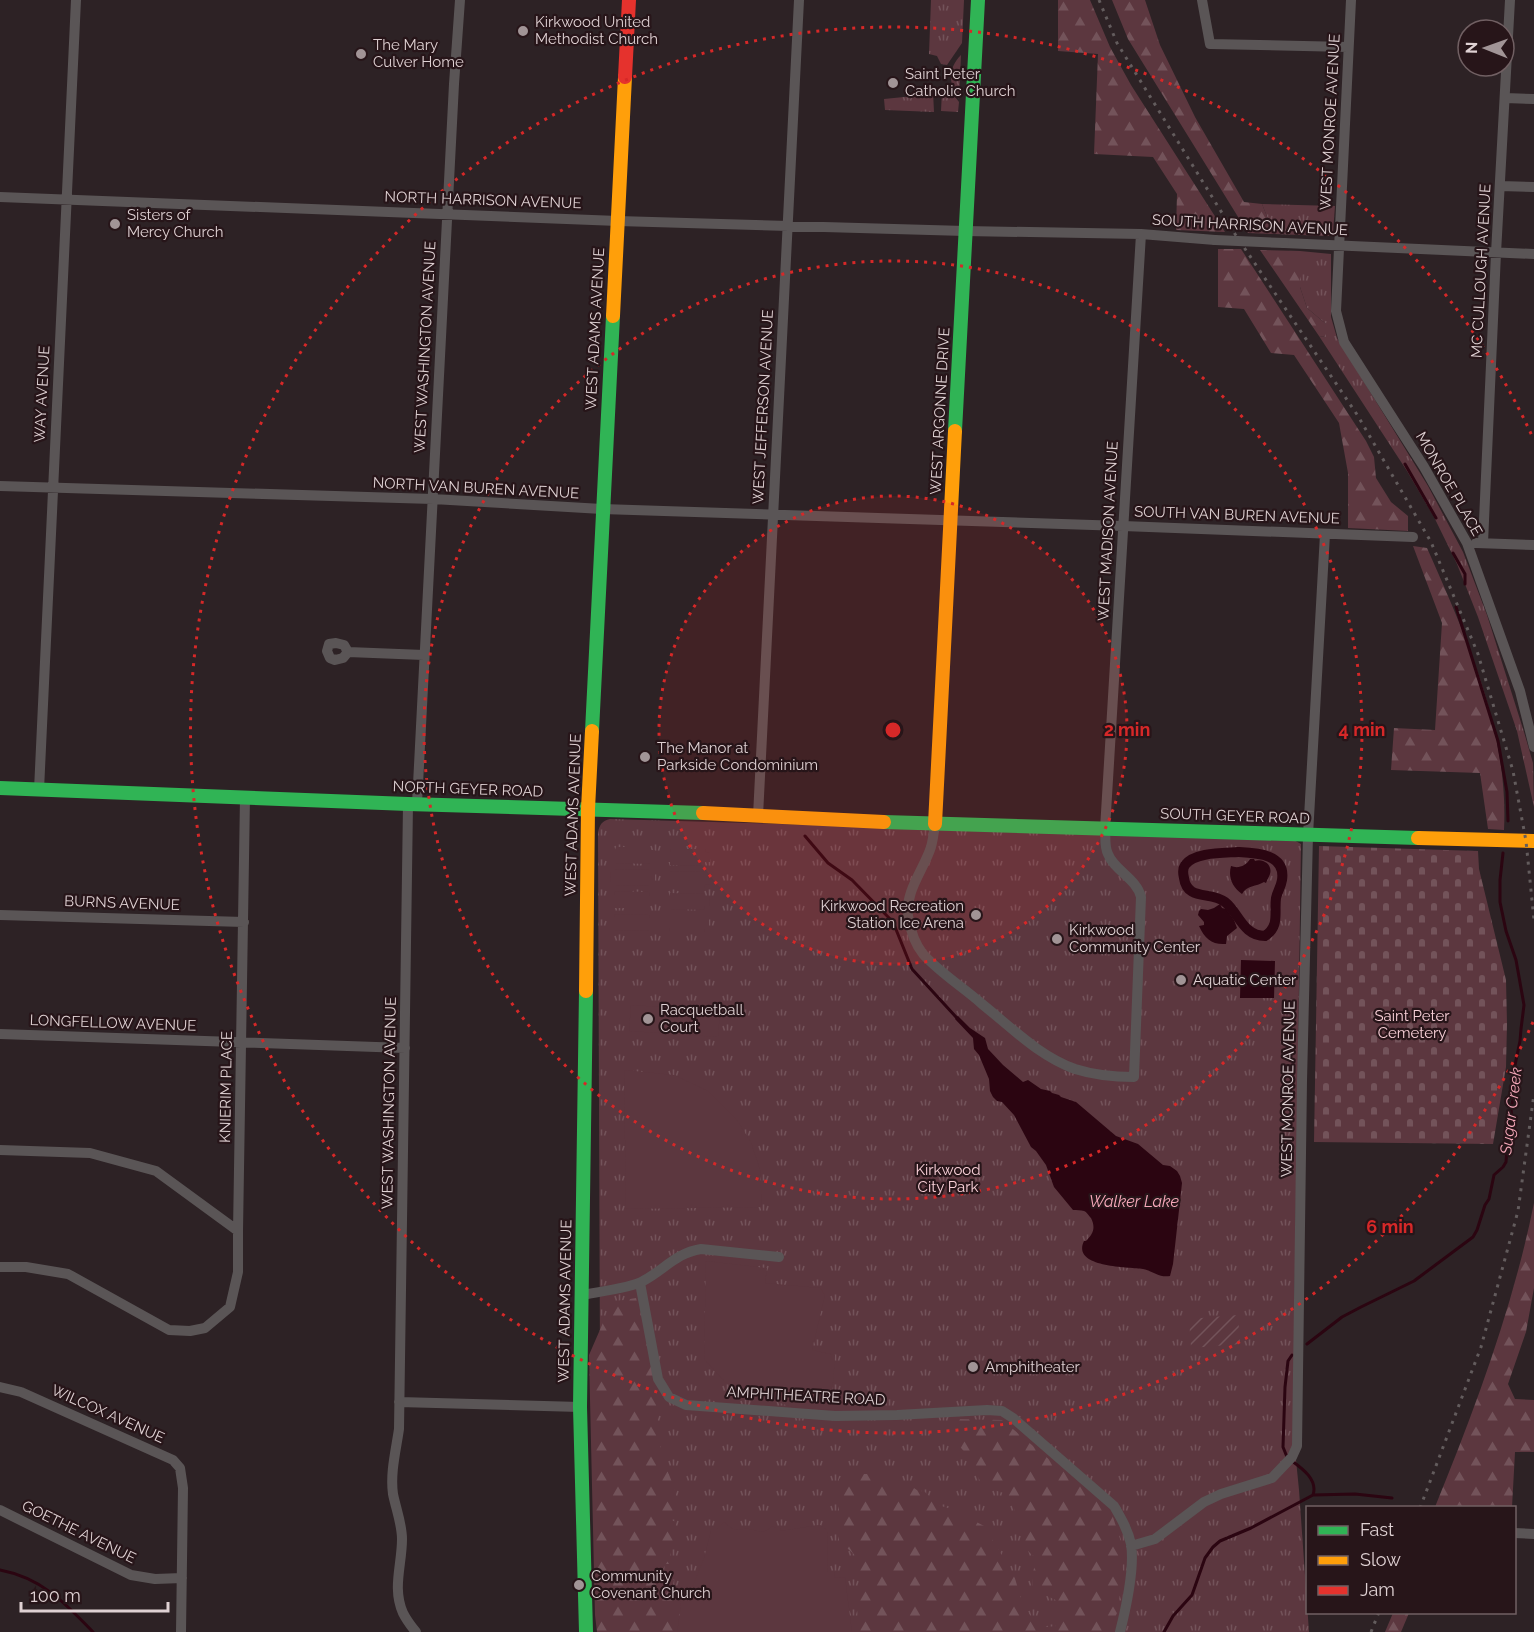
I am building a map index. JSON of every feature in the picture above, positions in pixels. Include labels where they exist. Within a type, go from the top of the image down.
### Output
[{"type":"street","name":"WAY AVENUE","points":[[39,790],[76,0]]},
{"type":"street","name":"WEST WASHINGTON AVENUE","points":[[416,1632],[403,1614],[398,1596],[402,1538],[392,1481],[399,1429],[405,1048],[412,804],[424,655],[460,0]]},
{"type":"street","name":"WEST ADAMS AVENUE","points":[[585,1630],[580,1407],[588,809],[629,0]]},
{"type":"street","name":"WEST JEFFERSON AVENUE","points":[[758,816],[799,0]]},
{"type":"street","name":"WEST ARGONNE DRIVE","points":[[936,825],[978,0]]},
{"type":"street","points":[[1202,0],[1210,44],[1348,47]]},
{"type":"street","name":"WEST MONROE AVENUE","points":[[1340,245],[1351,0]]},
{"type":"street","name":"MC CULLOUGH AVENUE","points":[[1483,543],[1510,0]]},
{"type":"street","points":[[1505,98],[1534,99]]},
{"type":"street","points":[[1500,186],[1534,187]]},
{"type":"street","name":"NORTH HARRISON AVENUE","points":[[0,197],[618,221],[965,231]]},
{"type":"street","name":"SOUTH HARRISON AVENUE","points":[[965,231],[1141,234],[1215,240],[1534,254]]},
{"type":"street","name":"WEST MADISON AVENUE","points":[[936,825],[931,848],[914,885],[908,913],[911,928],[922,952],[1025,1041],[1057,1060],[1076,1069],[1112,1077],[1134,1077],[1141,897],[1108,855],[1106,829],[1141,234]]},
{"type":"street","name":"MONROE PLACE","points":[[1340,245],[1336,311],[1344,342],[1424,467],[1467,543],[1520,691],[1534,747]]},
{"type":"street","name":"NORTH VAN BUREN AVENUE","points":[[0,486],[433,499],[602,509],[951,520]]},
{"type":"street","name":"SOUTH VAN BUREN AVENUE","points":[[951,520],[1413,537]]},
{"type":"street","name":"WEST MONROE AVENUE","points":[[1131,1546],[1155,1539],[1195,1508],[1212,1498],[1272,1478],[1292,1457],[1297,1446],[1308,835],[1325,534]]},
{"type":"street","points":[[1467,543],[1534,544]]},
{"type":"street","points":[[348,651],[424,655]]},
{"type":"street","name":"NORTH GEYER ROAD","points":[[0,788],[662,811],[936,825]]},
{"type":"street","name":"KNIERIM PLACE","points":[[0,1267],[26,1267],[68,1274],[169,1330],[205,1329],[230,1307],[238,1272],[245,797]]},
{"type":"street","name":"SOUTH GEYER ROAD","points":[[936,825],[1534,841]]},
{"type":"street","name":"BURNS AVENUE","points":[[0,915],[244,922]]},
{"type":"street","name":"LONGFELLOW AVENUE","points":[[0,1034],[405,1048]]},
{"type":"street","points":[[0,1150],[90,1153],[156,1171],[238,1232]]},
{"type":"street","points":[[582,1295],[640,1283],[690,1251],[701,1249],[779,1257]]},
{"type":"street","name":"AMPHITHEATRE ROAD","points":[[640,1283],[658,1379],[669,1396],[686,1405],[835,1416],[1002,1411],[1114,1506],[1125,1525],[1131,1546]]},
{"type":"street","name":"WILCOX AVENUE","points":[[0,1386],[21,1392],[173,1460],[180,1468],[183,1488],[181,1632]]},
{"type":"street","points":[[399,1402],[580,1407]]},
{"type":"street","name":"GOETHE AVENUE","points":[[0,1510],[131,1575],[182,1578]]},
{"type":"street","points":[[1516,1533],[1534,1534]]},
{"type":"street","points":[[1120,1632],[1131,1573],[1131,1546]]},
{"type":"green space","points":[[931,0],[964,0],[962,43],[947,65],[941,64],[937,56],[929,54]]},
{"type":"green space","points":[[1058,0],[1090,0],[1110,47],[1131,85],[1225,232],[1176,230],[1177,194],[1153,157],[1094,154],[1098,54],[1058,51]]},
{"type":"green space","points":[[1112,0],[1145,0],[1160,45],[1195,117],[1244,202],[1262,204],[1274,234],[1248,233],[1128,39]]},
{"type":"green space","points":[[961,55],[959,99],[953,88],[951,76],[954,65]]},
{"type":"green space","points":[[914,87],[921,87],[922,92],[926,94],[933,92],[934,112],[885,110],[884,99],[914,96]]},
{"type":"green space","points":[[949,89],[959,102],[958,112],[941,111],[942,91]]},
{"type":"green space","points":[[1262,204],[1335,206],[1333,232],[1329,236],[1274,234]]},
{"type":"green space","points":[[1218,249],[1241,249],[1366,441],[1374,457],[1376,478],[1391,502],[1408,516],[1408,531],[1348,528],[1348,473],[1339,423],[1294,355],[1271,353],[1244,309],[1218,307]]},
{"type":"green space","points":[[1260,250],[1300,251],[1300,287],[1307,308],[1326,324],[1326,337],[1319,336]]},
{"type":"green space","points":[[1300,251],[1331,254],[1331,317],[1337,338],[1428,486],[1463,552],[1487,615],[1533,763],[1534,807],[1517,731],[1478,617],[1457,564],[1434,517],[1407,471],[1319,336],[1326,337],[1326,324],[1307,308],[1300,287]]},
{"type":"green space","points":[[1413,546],[1427,548],[1456,615],[1482,685],[1500,757],[1504,793],[1504,830],[1488,829],[1480,773],[1391,770],[1394,728],[1435,730],[1442,623]]},
{"type":"green space","name":"Kirkwood City Park","points":[[610,819],[1292,839],[1301,844],[1294,1440],[1309,1632],[601,1632],[598,832],[605,821]]},
{"type":"green space","name":"Saint Peter Cemetery","points":[[1319,846],[1478,851],[1479,869],[1506,980],[1506,1067],[1493,1144],[1314,1142]]},
{"type":"green space","points":[[616,847],[650,847],[651,850],[655,850],[655,860],[650,860],[650,864],[615,863],[615,860],[611,860],[611,850],[615,850]]},
{"type":"green space","points":[[671,849],[705,849],[710,853],[710,862],[705,862],[705,866],[670,865],[670,862],[665,862],[665,852],[670,852]]},
{"type":"green space","points":[[615,869],[650,870],[650,873],[655,873],[655,883],[650,883],[650,886],[615,885],[615,882],[610,882],[611,872],[615,872]]},
{"type":"green space","points":[[670,871],[705,872],[705,875],[710,875],[710,884],[705,885],[704,888],[670,888],[670,884],[665,884],[665,874],[670,874]]},
{"type":"green space","points":[[615,891],[649,892],[650,896],[654,896],[654,905],[649,905],[649,908],[614,908],[614,905],[610,905],[610,895],[614,895]]},
{"type":"green space","points":[[670,893],[705,894],[705,897],[710,897],[709,906],[705,906],[704,910],[670,909],[670,906],[665,906],[665,897],[670,897]]},
{"type":"green space","points":[[615,914],[649,915],[650,918],[654,918],[654,928],[649,928],[649,931],[614,930],[614,927],[610,927],[610,917],[614,917]]},
{"type":"green space","points":[[670,916],[705,916],[705,919],[709,919],[709,929],[705,929],[704,932],[670,932],[669,928],[665,928],[665,918],[670,918]]},
{"type":"green space","points":[[631,1005],[720,1011],[718,1037],[629,1031]]},
{"type":"green space","points":[[624,1070],[674,1075],[708,1091],[736,1119],[751,1142],[760,1170],[762,1207],[626,1209]]},
{"type":"green space","points":[[1534,1203],[1534,1288],[1526,1332],[1508,1384],[1515,1399],[1534,1400],[1534,1452],[1515,1452],[1512,1506],[1435,1506],[1492,1357]]},
{"type":"green space","points":[[706,1261],[767,1268],[765,1283],[820,1288],[825,1295],[812,1350],[835,1355],[831,1410],[794,1408],[729,1384],[705,1360]]},
{"type":"green space","points":[[636,1298],[660,1393],[657,1418],[662,1456],[676,1493],[671,1520],[676,1522],[669,1564],[665,1564],[663,1577],[674,1580],[673,1585],[679,1591],[681,1609],[677,1632],[597,1632],[589,1355],[612,1302]]},
{"type":"green space","points":[[1238,1315],[1240,1344],[1191,1348],[1189,1319]]},
{"type":"green space","points":[[949,1419],[1002,1420],[1111,1511],[1122,1545],[1123,1574],[1117,1613],[1108,1632],[859,1632],[856,1597],[860,1592],[856,1556],[839,1541],[839,1479],[844,1474],[876,1474],[891,1481],[906,1483],[925,1492],[938,1505],[954,1510],[984,1526],[1014,1575],[1021,1599],[1037,1628],[1056,1626],[1064,1604],[1043,1594],[1033,1586],[1032,1575],[1037,1559],[1029,1552],[1013,1505],[1004,1493],[983,1487],[968,1456],[956,1442]]},
{"type":"green space","points":[[724,1522],[734,1530],[764,1531],[772,1526],[781,1528],[780,1531],[820,1525],[827,1530],[828,1572],[834,1572],[835,1578],[845,1577],[852,1632],[677,1632],[681,1596],[690,1593],[704,1558],[711,1530],[716,1530]]},
{"type":"green space","points":[[1393,1614],[1409,1614],[1401,1632],[1385,1632]]},
{"type":"water","points":[[1250,859],[1261,860],[1271,870],[1266,883],[1249,888],[1242,894],[1232,882],[1231,866],[1242,866]]},
{"type":"water","points":[[1220,904],[1234,920],[1237,928],[1227,936],[1226,944],[1210,940],[1199,926],[1204,925],[1204,922],[1198,915],[1199,911],[1214,908]]},
{"type":"water","points":[[1241,960],[1275,961],[1274,998],[1240,998]]},
{"type":"water","name":"Walker Lake","points":[[958,1016],[985,1038],[988,1049],[1023,1082],[1028,1080],[1041,1089],[1076,1102],[1116,1136],[1138,1144],[1163,1165],[1170,1166],[1177,1171],[1182,1183],[1170,1276],[1143,1269],[1103,1264],[1086,1256],[1082,1250],[1084,1241],[1093,1231],[1091,1218],[1084,1211],[1073,1210],[1054,1187],[1046,1165],[1031,1147],[1014,1115],[1002,1102],[993,1097],[989,1079],[974,1049],[973,1038],[955,1019]]},
{"type":"waterway","name":"Sugar Creek","points":[[1405,464],[1436,518]]},
{"type":"waterway","name":"Sugar Creek","points":[[1453,553],[1465,574],[1465,584]]},
{"type":"waterway","name":"Sugar Creek","points":[[1456,607],[1498,741],[1507,792],[1508,821]]},
{"type":"waterway","points":[[805,836],[828,863],[852,880],[893,922],[912,969],[956,1017]]},
{"type":"waterway","points":[[1238,852],[1269,857],[1275,860],[1282,871],[1276,898],[1275,924],[1265,936],[1246,928],[1225,902],[1195,893],[1186,885],[1184,869],[1189,861],[1210,854],[1238,852]]},
{"type":"waterway","name":"Sugar Creek","points":[[1307,1344],[1342,1317],[1414,1281],[1473,1237],[1489,1199],[1494,1175],[1506,1162],[1508,1136],[1512,1123],[1511,1108],[1515,1091],[1514,1070],[1524,1005],[1516,960],[1506,931],[1500,902],[1503,853]]},
{"type":"waterway","name":"Sugar Creek","points":[[1287,1457],[1283,1447],[1285,1387],[1288,1361],[1292,1355]]},
{"type":"waterway","name":"Sugar Creek","points":[[1292,1461],[1305,1471],[1311,1480],[1313,1495]]},
{"type":"waterway","name":"Sugar Creek","points":[[1164,1632],[1173,1616],[1192,1595],[1205,1558],[1220,1541],[1251,1528],[1313,1495],[1355,1494],[1392,1498]]},
{"type":"waterway","points":[[0,1570],[40,1585],[52,1593],[93,1632]]},
{"type":"railway","points":[[1099,0],[1117,43],[1235,234],[1358,416],[1431,542],[1478,654],[1513,771],[1526,841],[1534,920]]},
{"type":"railway","points":[[1421,1506],[1481,1347],[1518,1211],[1534,1094]]},
{"type":"railway","points":[[1371,1632],[1378,1614]]},
{"type":"traffic: fast","points":[[955,431],[978,0]]},
{"type":"traffic: fast","points":[[592,731],[613,316]]},
{"type":"traffic: fast","points":[[0,788],[703,813]]},
{"type":"traffic: fast","points":[[884,822],[1418,838]]},
{"type":"traffic: fast","points":[[586,991],[580,1407],[586,1632]]},
{"type":"traffic: slow","points":[[613,316],[625,77]]},
{"type":"traffic: slow","points":[[935,824],[955,431]]},
{"type":"traffic: slow","points":[[586,991],[588,809],[592,731]]},
{"type":"traffic: slow","points":[[703,813],[884,822]]},
{"type":"traffic: slow","points":[[1418,838],[1534,841]]},
{"type":"traffic: jam","points":[[625,77],[629,0]]},
{"type":"place","name":"Kirkwood United Methodist Church","points":[[523,31]]},
{"type":"place","name":"The Mary Culver Home","points":[[361,54]]},
{"type":"place","name":"Saint Peter Catholic Church","points":[[893,83]]},
{"type":"place","name":"Sisters of Mercy Church","points":[[115,224]]},
{"type":"place","name":"The Manor at Parkside Condominium","points":[[645,757]]},
{"type":"place","name":"Kirkwood Recreation Station Ice Arena","points":[[976,915]]},
{"type":"place","name":"Kirkwood Community Center","points":[[1057,939]]},
{"type":"place","name":"Aquatic Center","points":[[1181,980]]},
{"type":"place","name":"Racquetball Court","points":[[648,1019]]},
{"type":"place","name":"Amphitheater","points":[[973,1367]]},
{"type":"place","name":"Community Covenant Church","points":[[579,1585]]}]
